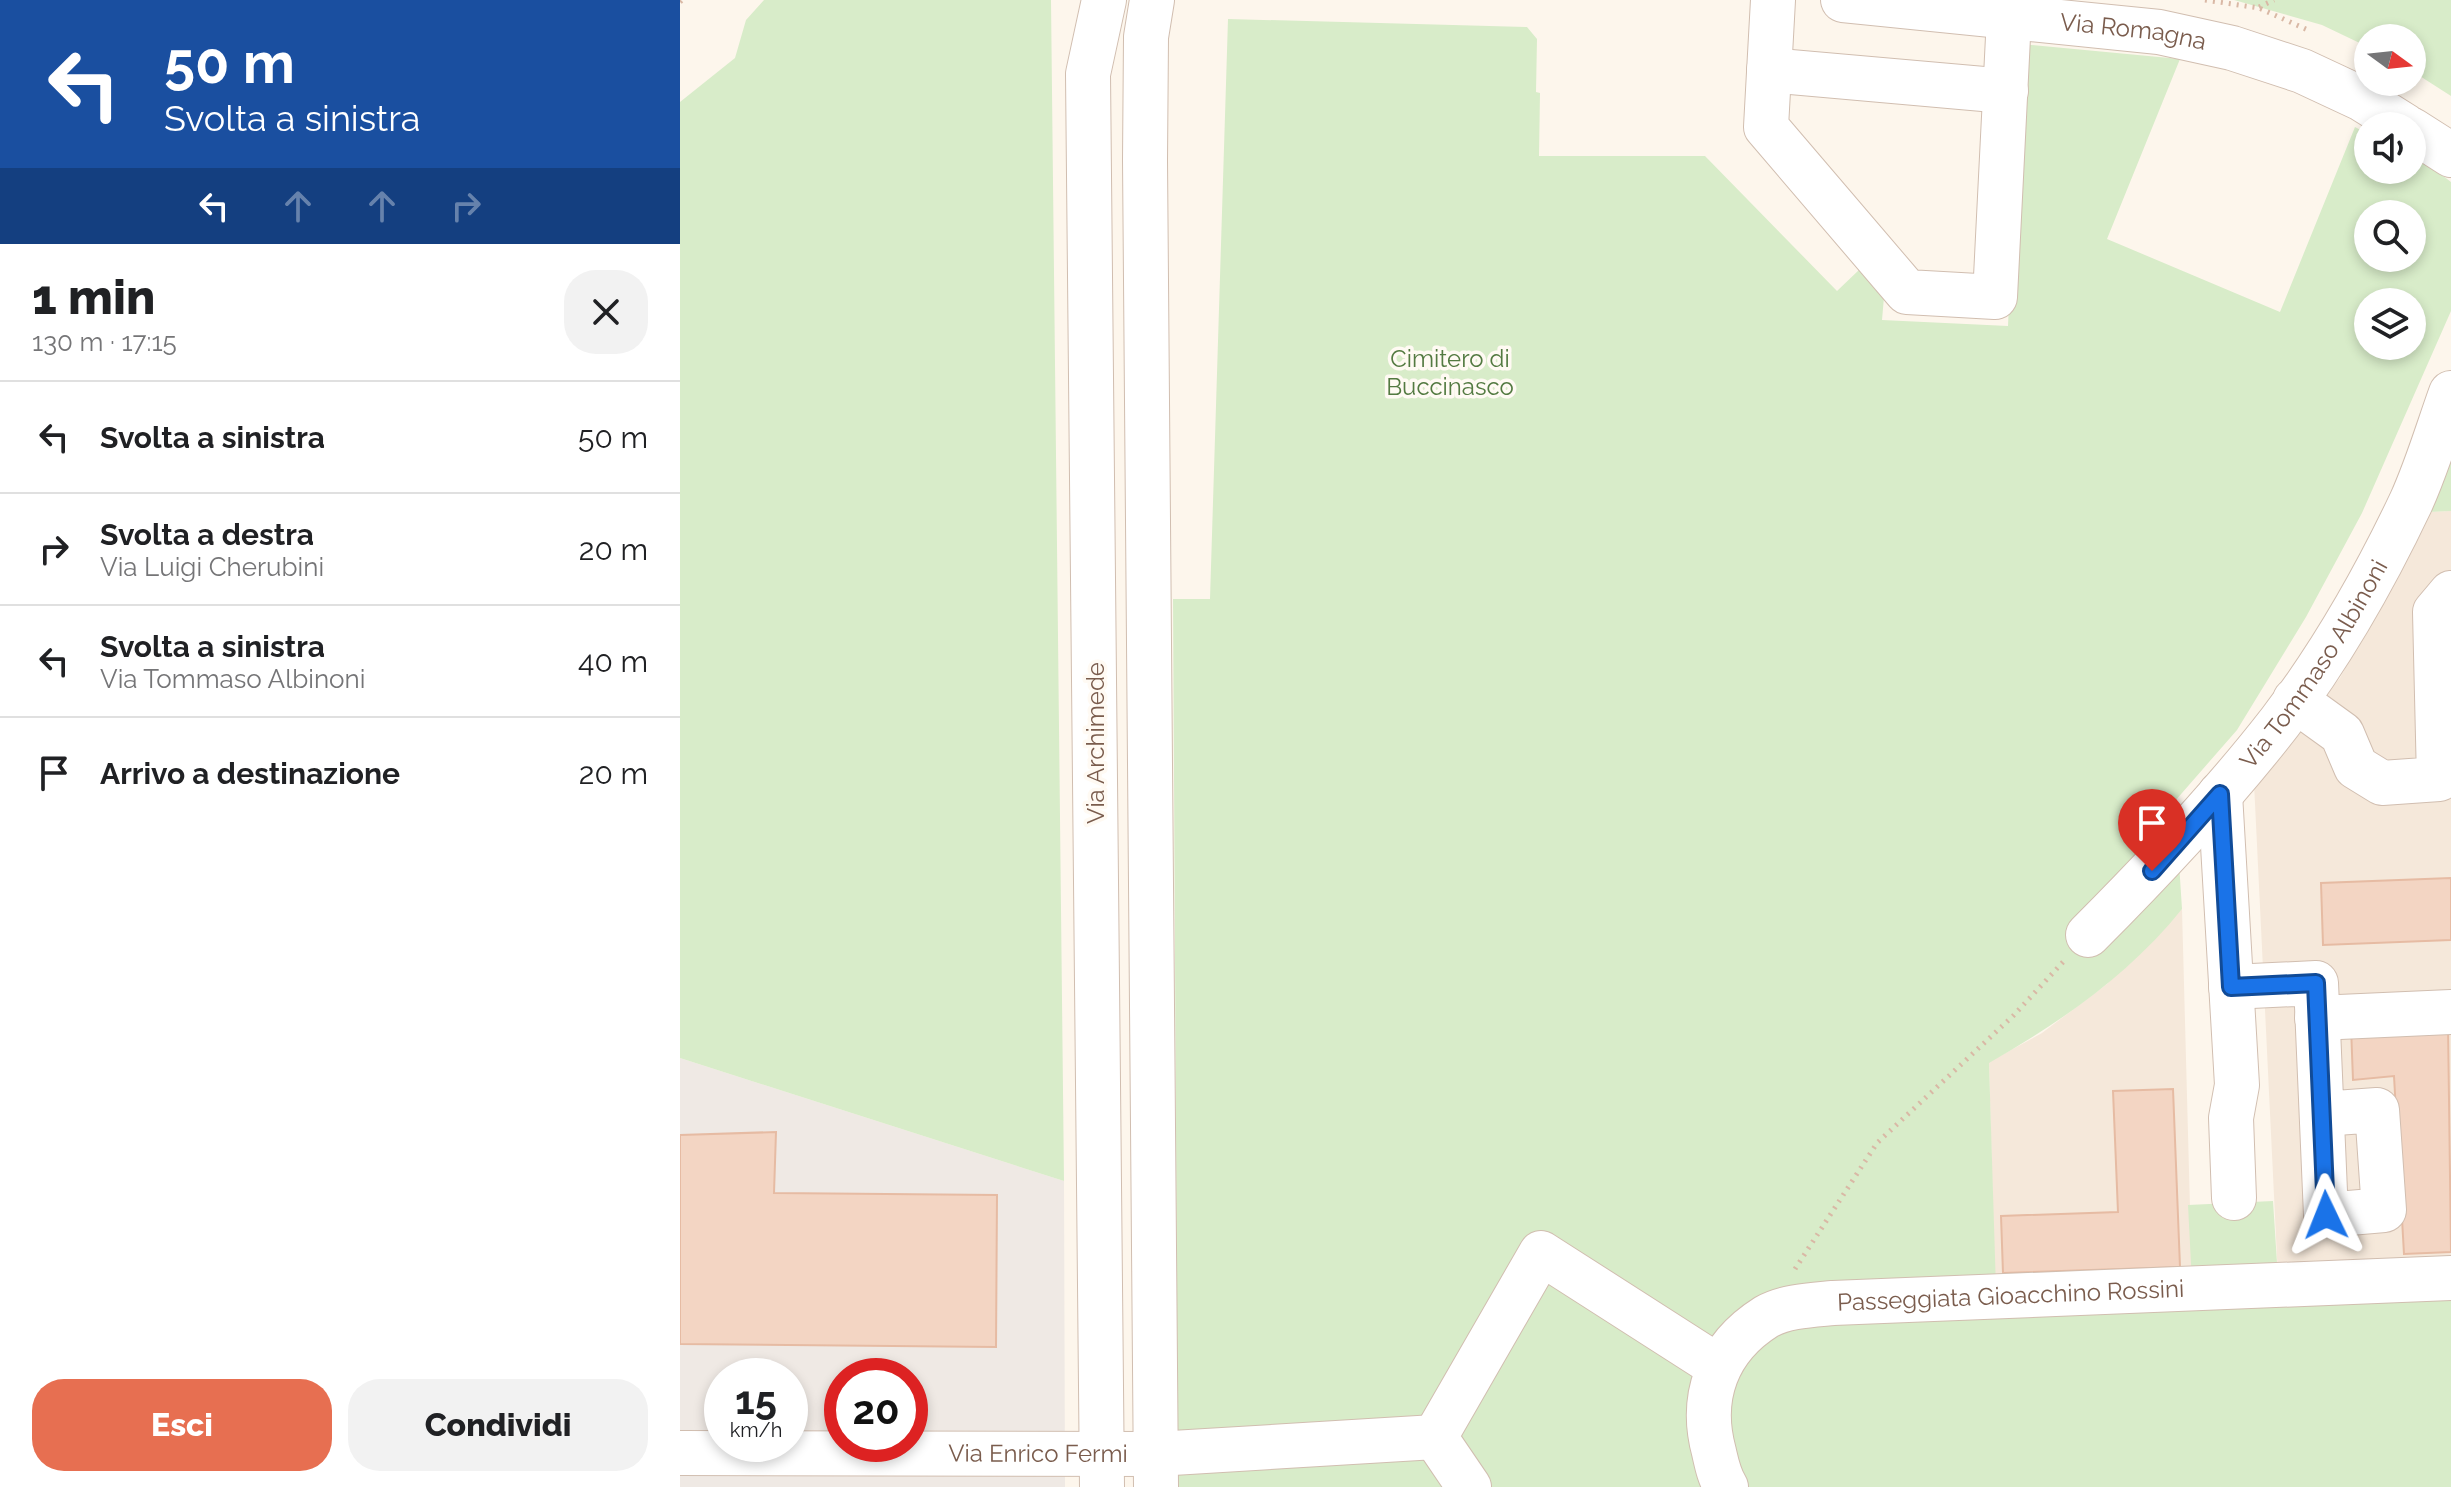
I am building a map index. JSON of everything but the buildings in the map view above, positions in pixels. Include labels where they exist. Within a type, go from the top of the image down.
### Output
[{"type":"street","name":"Via Archimede","points":[[1102,1470],[1088,74],[1104,0]]},
{"type":"street","points":[[1152,0],[1146,37],[1145,192],[1156,1470]]},
{"type":"street","points":[[1773,0],[1766,127],[1907,292],[1995,297],[2009,17]]},
{"type":"street","name":"Via Romagna","points":[[1843,0],[2159,32],[2232,48],[2302,71],[2383,112]]},
{"type":"street","points":[[1769,70],[2006,91]]},
{"type":"street","points":[[2426,139],[2451,155]]},
{"type":"street","name":"Via Tommaso Albinoni","points":[[2088,935],[2173,850],[2295,700],[2332,645],[2370,579],[2432,498],[2451,393]]},
{"type":"street","points":[[2295,700],[2342,734],[2356,767],[2382,783],[2439,779],[2435,612],[2451,593]]},
{"type":"street","points":[[2220,794],[2237,1085],[2231,1118],[2234,1198]]},
{"type":"street","points":[[2231,987],[2316,983],[2322,1114]]},
{"type":"street","points":[[2317,1018],[2451,1012]]},
{"type":"street","points":[[1469,1487],[1435,1437],[1541,1253],[1719,1367]]},
{"type":"street","name":"Passeggiata Gioacchino Rossini","points":[[1726,1487],[1720,1477],[1709,1435],[1708,1399],[1719,1367],[1739,1338],[1769,1316],[1798,1307],[1833,1303],[2451,1278]]},
{"type":"street","name":"Via Enrico Fermi","points":[[680,1453],[1156,1470],[1435,1437]]},
{"type":"path","points":[[2203,0],[2259,8],[2274,0]]},
{"type":"path","points":[[1794,1270],[1877,1143],[2013,1016],[2088,935]]},
{"type":"shaded area","points":[[2451,511],[2451,1270],[2278,1278],[2254,783],[2340,678],[2429,512]]},
{"type":"shaded area","points":[[2182,909],[2192,1283],[1995,1289],[1989,1062],[2042,1033],[2107,984]]},
{"type":"shaded area","points":[[680,1058],[1064,1181],[1065,1487],[680,1487]]},
{"type":"green space","points":[[764,0],[1051,0],[1064,1181],[680,1058],[680,102],[735,58],[746,20]]},
{"type":"green space","points":[[2234,0],[2451,0],[2451,96],[2426,80],[2426,24],[2354,24],[2354,40],[2322,25]]},
{"type":"green space","name":"Cimitero di Buccinasco","points":[[1228,19],[1527,27],[1537,39],[1539,156],[1705,156],[1837,291],[1860,269],[1884,297],[1882,320],[2008,326],[2021,44],[2180,59],[2107,239],[2280,312],[2354,129],[2354,184],[2426,184],[2426,166],[2438,172],[2451,182],[2451,311],[2362,513],[2306,617],[2237,730],[2175,801],[2182,909],[2140,955],[2093,995],[1989,1063],[1996,1289],[2192,1283],[2188,1205],[2273,1201],[2278,1278],[2451,1270],[2451,1487],[1178,1487],[1173,599],[1210,599]]},
{"type":"green space","points":[[2451,451],[2451,511],[2429,512]]},
{"type":"route","points":[[2152,871],[2220,794],[2231,987],[2316,983],[2326,1215]]}]
